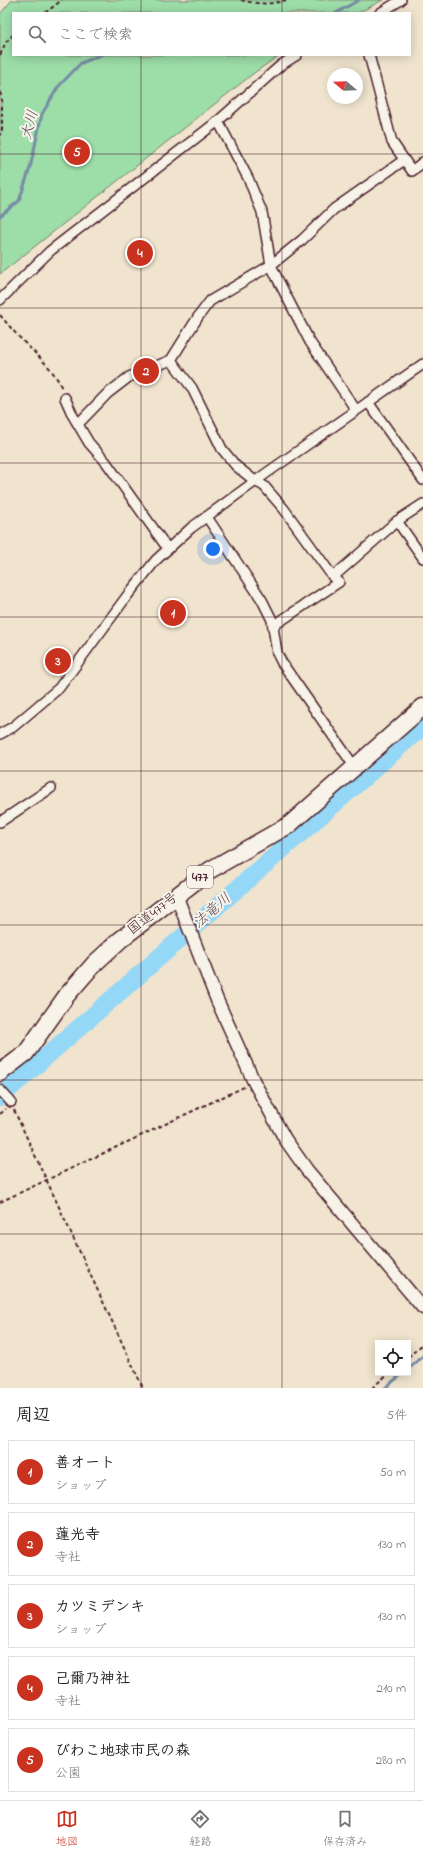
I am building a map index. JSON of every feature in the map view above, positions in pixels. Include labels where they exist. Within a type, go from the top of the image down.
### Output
[{"type":"highway","name":"国道477号","points":[[0,1073],[26,1053],[67,995],[94,964],[120,940],[210,870],[289,825],[354,766],[423,707]]},
{"type":"street","points":[[382,12],[401,0]]},
{"type":"street","points":[[0,300],[50,251],[218,121],[282,65],[296,56]]},
{"type":"street","points":[[368,56],[392,142],[412,171],[423,162]]},
{"type":"street","points":[[218,121],[248,178],[262,212],[271,265],[310,342],[356,410]]},
{"type":"street","points":[[78,424],[107,394],[129,377],[171,360],[210,301],[271,265],[302,240],[334,209],[404,160]]},
{"type":"street","points":[[171,360],[192,388],[222,449],[236,466],[264,486],[284,509],[333,577],[339,582],[273,626]]},
{"type":"street","points":[[0,734],[13,727],[59,688],[127,596],[156,560],[168,549],[255,481],[423,364]]},
{"type":"street","points":[[65,398],[89,443],[106,462],[168,549]]},
{"type":"street","points":[[368,402],[423,480]]},
{"type":"street","points":[[333,577],[396,522],[423,504]]},
{"type":"street","points":[[207,517],[262,600],[272,620],[277,653],[282,663],[354,766]]},
{"type":"street","points":[[396,522],[423,558]]},
{"type":"street","points":[[0,822],[51,788]]},
{"type":"street","points":[[176,895],[217,1000],[254,1082],[285,1139],[307,1170],[423,1308]]},
{"type":"street","points":[[0,1090],[10,1102]]},
{"type":"path","points":[[46,12],[62,0]]},
{"type":"path","points":[[241,0],[252,3],[280,2],[286,0]]},
{"type":"path","points":[[0,55],[6,42],[12,36]]},
{"type":"path","points":[[0,92],[2,100],[2,131],[0,135]]},
{"type":"path","points":[[0,315],[19,337],[51,369],[57,377],[65,398]]},
{"type":"path","points":[[0,1202],[254,1082]]},
{"type":"path","points":[[10,1102],[143,1388]]},
{"type":"path","points":[[411,1354],[423,1344]]},
{"type":"path","points":[[372,1388],[386,1376]]},
{"type":"green space","points":[[12,0],[383,0],[360,12],[12,12],[12,56],[279,56],[254,73],[0,274],[0,14]]},
{"type":"waterway","name":"大川","points":[[338,12],[359,0]]},
{"type":"waterway","name":"大川","points":[[0,216],[19,201],[30,168],[42,114],[58,87],[81,63],[98,56]]},
{"type":"waterway","name":"法竜川","points":[[0,1097],[423,726]]},
{"type":"waterway","points":[[411,1366],[423,1356]]},
{"type":"waterway","points":[[385,1388],[399,1376]]},
{"type":"place","name":"びわこ地球市民の森","points":[[77,152]]},
{"type":"place","name":"己爾乃神社","points":[[140,253]]},
{"type":"place","name":"蓮光寺","points":[[146,371]]},
{"type":"place","name":"善オート","points":[[173,613]]},
{"type":"place","name":"カツミデンキ","points":[[58,661]]}]
